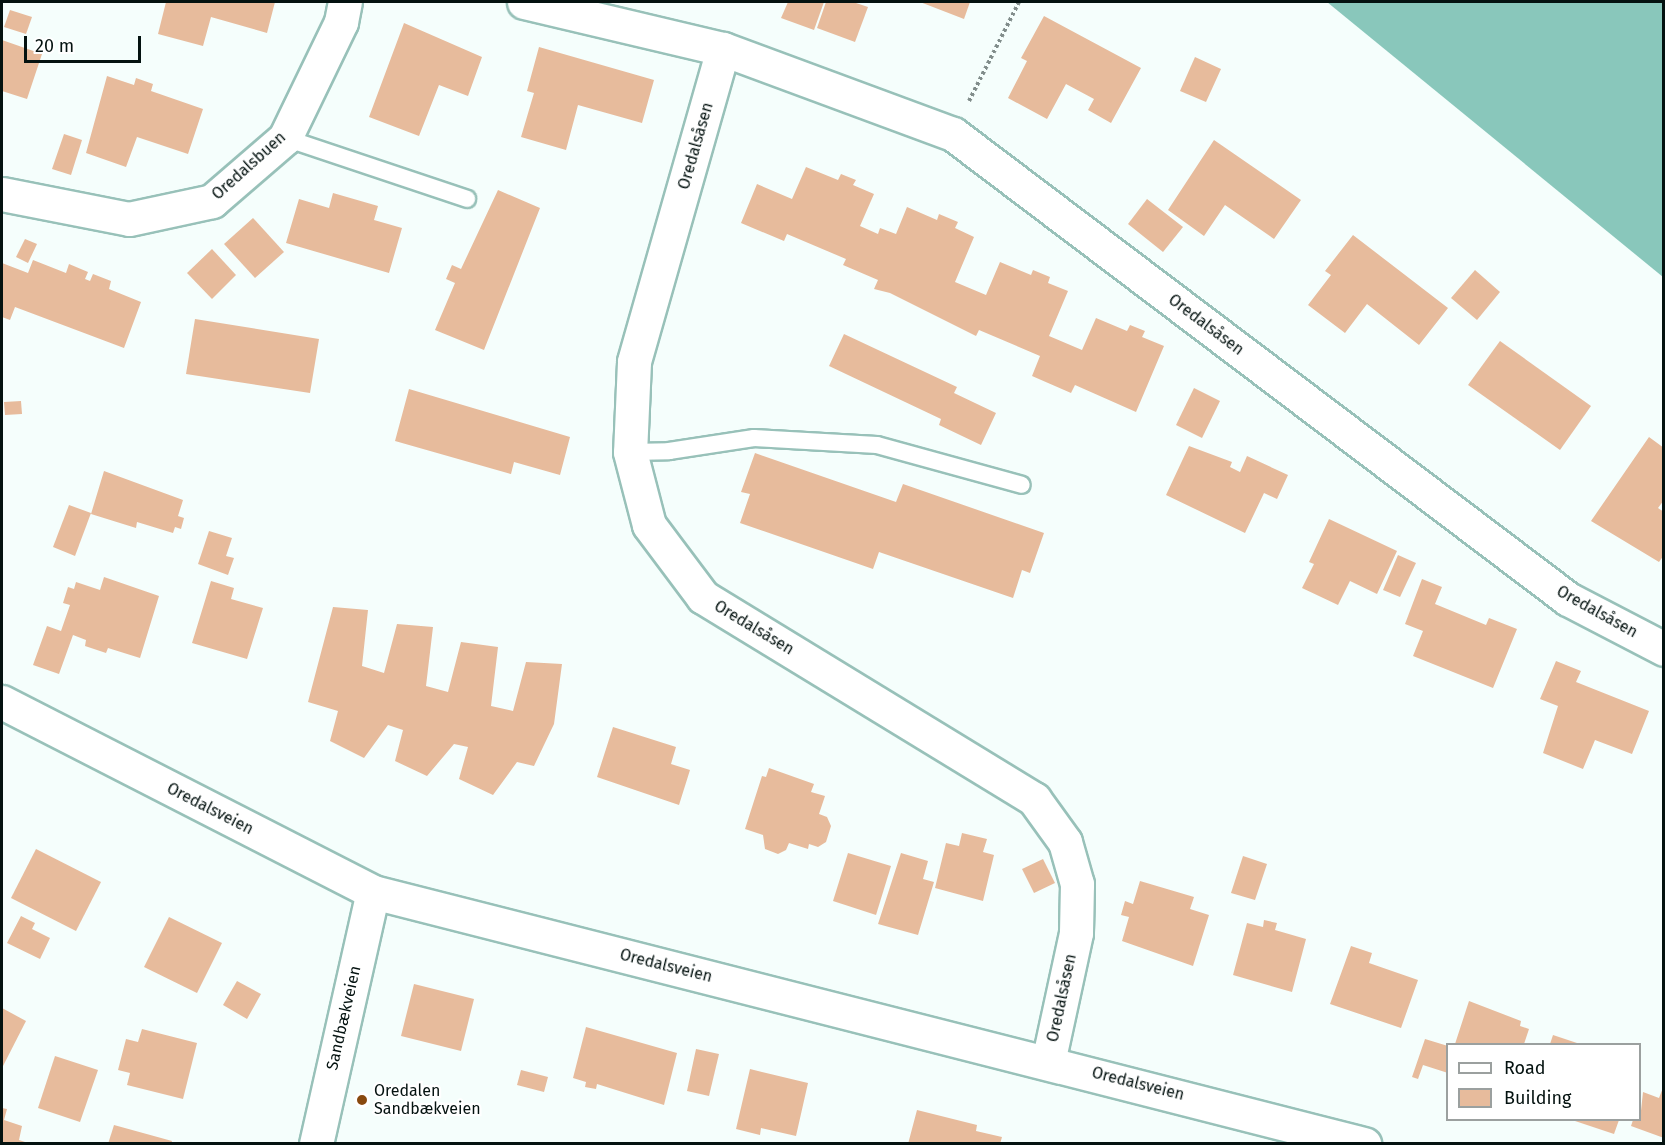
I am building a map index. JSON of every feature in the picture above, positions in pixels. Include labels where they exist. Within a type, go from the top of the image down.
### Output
[{"type":"street","name":"Oredalsbuen","points":[[2,194],[129,219],[212,201],[285,138],[341,22],[345,2]]},
{"type":"street","name":"Oredalsåsen","points":[[524,2],[723,49],[953,134],[1568,599],[1664,649]]},
{"type":"street","name":"Oredalsåsen","points":[[723,49],[634,362],[630,452],[650,525],[703,597],[1034,799],[1065,842],[1077,884],[1076,933],[1048,1062]]},
{"type":"street","name":"Oredalsveien","points":[[2,702],[373,892],[1364,1143]]},
{"type":"street","name":"Sandbækveien","points":[[316,1143],[373,892]]},
{"type":"lane","points":[[285,138],[467,199]]},
{"type":"lane","points":[[630,452],[669,451],[754,438],[877,445],[1022,485]]},
{"type":"path","points":[[953,134],[1019,2]]},
{"type":"green space","points":[[1327,2],[1663,2],[1663,277]]},
{"type":"building","points":[[166,2],[275,2],[267,33],[211,17],[203,46],[158,34]]},
{"type":"building","points":[[788,2],[824,2],[814,30],[781,18]]},
{"type":"building","points":[[826,2],[853,2],[868,7],[855,42],[817,28]]},
{"type":"building","points":[[920,2],[970,2],[964,19]]},
{"type":"building","points":[[10,10],[32,17],[26,34],[4,27]]},
{"type":"building","points":[[1044,16],[1141,68],[1111,123],[1088,110],[1094,99],[1066,84],[1047,119],[1008,98],[1027,61],[1021,58]]},
{"type":"building","points":[[404,23],[482,57],[468,96],[439,85],[419,136],[369,117]]},
{"type":"building","points":[[2,40],[42,54],[27,99],[2,91]]},
{"type":"building","points":[[539,47],[654,80],[642,123],[578,105],[566,150],[521,137],[534,93],[527,91]]},
{"type":"building","points":[[1195,57],[1221,69],[1206,102],[1180,91]]},
{"type":"building","points":[[107,76],[134,85],[136,78],[153,84],[151,91],[203,109],[188,154],[137,137],[126,167],[86,153]]},
{"type":"building","points":[[64,134],[82,140],[71,175],[52,169]]},
{"type":"building","points":[[1214,140],[1301,200],[1274,239],[1225,205],[1204,236],[1168,210]]},
{"type":"building","points":[[806,167],[838,180],[841,174],[856,180],[853,185],[874,194],[860,226],[878,234],[880,228],[896,234],[907,207],[937,220],[939,214],[958,222],[955,228],[974,237],[955,282],[986,295],[1000,262],[1031,275],[1033,270],[1050,277],[1048,283],[1068,291],[1049,336],[1082,350],[1096,318],[1127,331],[1130,325],[1145,331],[1142,337],[1164,346],[1136,412],[1075,385],[1071,393],[1032,376],[1040,356],[979,330],[976,336],[890,293],[874,289],[878,280],[843,265],[846,259],[787,234],[784,241],[741,223],[757,184],[792,199]]},
{"type":"building","points":[[498,190],[540,208],[484,350],[435,330],[455,283],[446,279],[452,265],[461,269]]},
{"type":"building","points":[[333,193],[378,206],[374,220],[402,228],[389,273],[286,243],[299,199],[329,208]]},
{"type":"building","points":[[1147,199],[1183,227],[1163,252],[1128,224]]},
{"type":"building","points":[[253,218],[284,252],[255,278],[224,244]]},
{"type":"building","points":[[1353,235],[1448,308],[1419,345],[1367,304],[1345,333],[1308,305],[1331,275],[1325,271]]},
{"type":"building","points":[[25,239],[37,244],[28,263],[16,257]]},
{"type":"building","points":[[212,249],[236,275],[212,299],[187,273]]},
{"type":"building","points":[[33,260],[66,273],[69,264],[88,272],[85,279],[90,281],[93,274],[111,281],[109,289],[141,302],[124,348],[15,307],[10,320],[2,317],[2,263],[28,273]]},
{"type":"building","points":[[1475,270],[1500,292],[1477,320],[1451,298]]},
{"type":"building","points":[[195,319],[319,339],[310,393],[186,374]]},
{"type":"building","points":[[844,334],[957,387],[954,393],[996,413],[981,445],[939,425],[941,419],[829,366]]},
{"type":"building","points":[[1500,341],[1591,406],[1560,450],[1468,385]]},
{"type":"building","points":[[1194,388],[1220,401],[1202,438],[1176,425]]},
{"type":"building","points":[[409,389],[570,437],[560,475],[514,462],[511,474],[395,441]]},
{"type":"building","points":[[21,401],[22,414],[5,415],[4,402]]},
{"type":"building","points":[[1649,437],[1664,448],[1664,500],[1658,508],[1664,512],[1664,555],[1659,562],[1591,521]]},
{"type":"building","points":[[1189,446],[1232,462],[1230,467],[1240,472],[1247,456],[1288,475],[1277,499],[1264,493],[1245,533],[1166,495]]},
{"type":"building","points":[[755,453],[896,502],[903,484],[1044,533],[1030,573],[1022,570],[1013,598],[879,552],[873,569],[740,523],[750,494],[741,492]]},
{"type":"building","points":[[104,471],[183,500],[178,516],[184,518],[181,529],[175,527],[173,533],[137,522],[136,528],[91,514]]},
{"type":"building","points":[[69,505],[91,513],[75,556],[53,547]]},
{"type":"building","points":[[1329,519],[1397,551],[1377,594],[1350,581],[1338,605],[1302,588],[1314,564],[1309,562]]},
{"type":"building","points":[[209,531],[232,538],[226,556],[234,558],[228,575],[198,564]]},
{"type":"building","points":[[1398,555],[1416,563],[1400,597],[1383,590]]},
{"type":"building","points":[[104,577],[159,596],[140,658],[108,648],[106,653],[85,646],[86,640],[73,635],[59,674],[33,665],[47,626],[61,631],[70,605],[63,603],[68,587],[74,589],[76,582],[100,590]]},
{"type":"building","points":[[1422,579],[1442,587],[1435,604],[1486,625],[1489,618],[1517,629],[1493,688],[1413,656],[1423,631],[1405,624]]},
{"type":"building","points":[[211,581],[234,588],[231,599],[263,608],[247,659],[192,643]]},
{"type":"building","points":[[333,607],[368,610],[362,666],[384,673],[397,624],[433,627],[426,686],[448,692],[461,642],[498,647],[491,706],[513,711],[526,662],[562,664],[554,724],[534,766],[517,762],[493,795],[459,779],[468,747],[454,744],[427,776],[395,761],[403,730],[388,725],[364,758],[330,741],[338,711],[308,702]]},
{"type":"building","points":[[1556,661],[1581,671],[1576,682],[1649,711],[1632,754],[1595,740],[1583,769],[1543,753],[1558,706],[1540,699]]},
{"type":"building","points":[[613,727],[676,747],[671,764],[690,770],[679,805],[597,777]]},
{"type":"building","points":[[769,768],[814,784],[811,792],[825,796],[819,814],[827,817],[831,826],[826,842],[818,847],[809,844],[808,849],[789,843],[786,850],[778,854],[765,849],[763,835],[745,829],[762,776],[766,777]]},
{"type":"building","points":[[962,833],[987,839],[983,852],[994,855],[983,901],[935,888],[946,843],[959,846]]},
{"type":"building","points":[[36,849],[101,882],[76,931],[11,898]]},
{"type":"building","points":[[848,853],[891,866],[876,915],[833,901]]},
{"type":"building","points":[[901,853],[928,861],[923,879],[934,882],[918,935],[878,924]]},
{"type":"building","points":[[1243,856],[1267,864],[1255,900],[1231,893]]},
{"type":"building","points":[[1043,859],[1055,883],[1034,893],[1022,869]]},
{"type":"building","points":[[1140,881],[1194,897],[1190,909],[1209,915],[1193,966],[1122,941],[1129,917],[1121,915],[1125,901],[1133,904]]},
{"type":"building","points":[[21,916],[35,923],[32,929],[50,938],[40,959],[7,943]]},
{"type":"building","points":[[169,917],[222,943],[197,993],[144,967]]},
{"type":"building","points":[[1264,920],[1277,923],[1275,930],[1306,939],[1292,992],[1233,975],[1247,923],[1263,927]]},
{"type":"building","points":[[1351,946],[1372,953],[1369,963],[1418,980],[1401,1028],[1330,1004]]},
{"type":"building","points":[[237,981],[261,994],[247,1019],[223,1005]]},
{"type":"building","points":[[414,984],[474,999],[461,1051],[401,1036]]},
{"type":"building","points":[[1469,1001],[1521,1021],[1520,1026],[1529,1029],[1524,1043],[1455,1043]]},
{"type":"building","points":[[2,1008],[26,1021],[2,1068]]},
{"type":"building","points":[[586,1027],[677,1053],[664,1105],[597,1084],[596,1089],[585,1087],[586,1082],[573,1078]]},
{"type":"building","points":[[142,1029],[197,1043],[183,1099],[127,1085],[130,1073],[118,1070],[126,1039],[138,1042]]},
{"type":"building","points":[[1553,1035],[1577,1043],[1550,1043]]},
{"type":"building","points":[[1425,1039],[1446,1045],[1446,1072],[1423,1065],[1418,1079],[1412,1077]]},
{"type":"building","points":[[696,1049],[719,1054],[709,1096],[687,1091]]},
{"type":"building","points":[[55,1056],[98,1070],[80,1122],[38,1108]]},
{"type":"building","points":[[750,1069],[808,1083],[796,1136],[761,1128],[760,1135],[736,1129]]},
{"type":"building","points":[[521,1070],[548,1077],[544,1092],[517,1085]]},
{"type":"building","points":[[1664,1085],[1664,1138],[1631,1126],[1633,1121],[1641,1121],[1643,1092],[1659,1098]]},
{"type":"building","points":[[2,1108],[7,1109],[4,1120],[22,1126],[19,1140],[31,1144],[2,1144]]},
{"type":"building","points":[[917,1110],[977,1125],[976,1131],[1002,1137],[1000,1144],[908,1144]]},
{"type":"building","points":[[1575,1121],[1619,1121],[1614,1134]]},
{"type":"building","points":[[114,1125],[172,1141],[171,1144],[108,1144]]},
{"type":"place","name":"Oredalen Sandbækveien","points":[[362,1100]]}]
